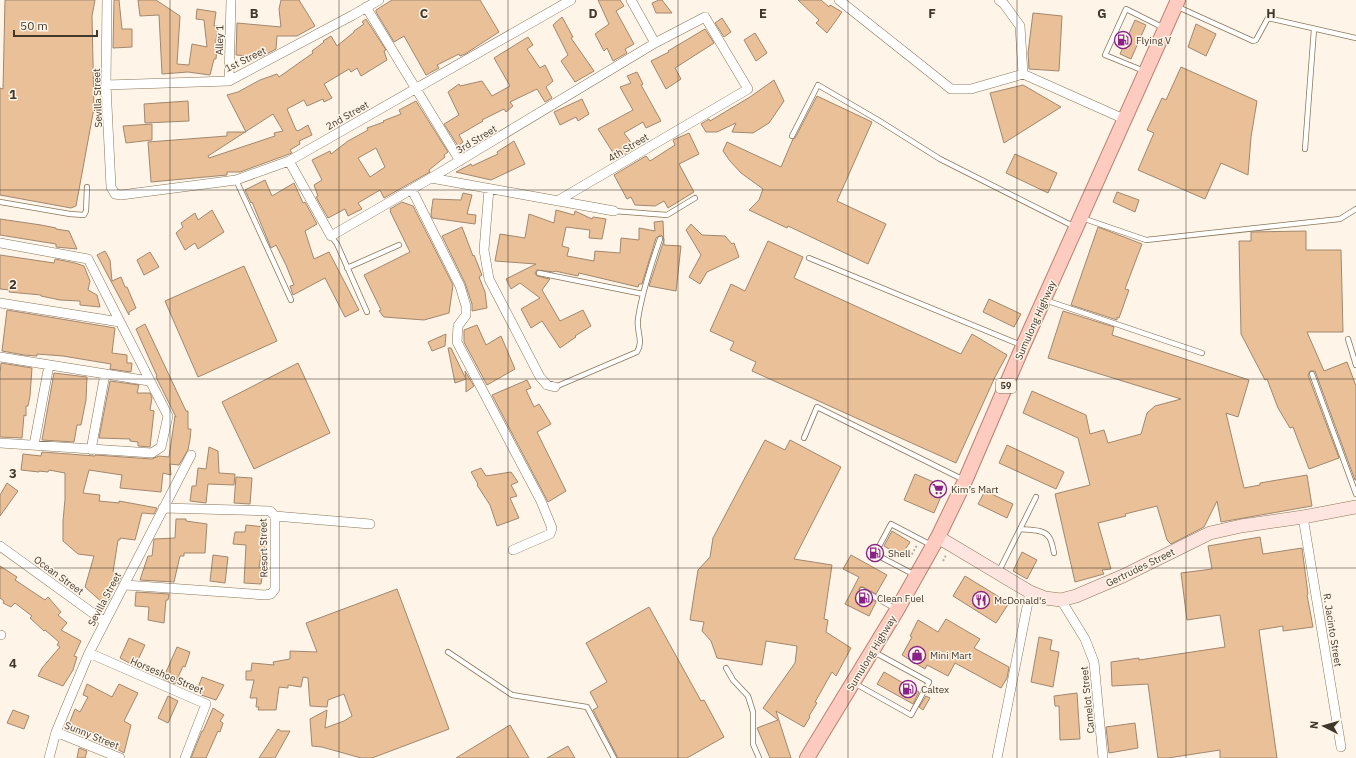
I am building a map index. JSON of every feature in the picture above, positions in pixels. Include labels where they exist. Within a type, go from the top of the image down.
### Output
[{"type":"main road","name":"Sumulong Highway","points":[[807,758],[897,610],[916,576],[930,541],[965,480],[1176,3]]},
{"type":"street","name":"Sevilla Street","points":[[107,0],[106,85],[111,187],[115,194]]},
{"type":"street","name":"Alley 1","points":[[229,81],[231,0]]},
{"type":"street","name":"1st Street","points":[[106,85],[229,81],[379,0]]},
{"type":"street","name":"2nd Street","points":[[115,194],[121,195],[236,180],[289,161],[571,0]]},
{"type":"street","points":[[631,0],[655,44]]},
{"type":"street","points":[[839,0],[951,89],[971,89],[1023,74],[1124,119]]},
{"type":"street","points":[[999,0],[1004,4],[1020,26],[1023,74]]},
{"type":"street","points":[[366,7],[460,161]]},
{"type":"street","name":"3rd Street","points":[[331,236],[412,190],[655,44],[705,17]]},
{"type":"street","name":"4th Street","points":[[559,200],[748,89],[705,17]]},
{"type":"street","points":[[289,161],[331,236]]},
{"type":"street","points":[[431,178],[614,211]]},
{"type":"street","points":[[489,189],[484,250],[489,279],[540,377],[547,385],[555,387]]},
{"type":"street","points":[[412,190],[460,286],[466,306],[466,315],[458,326],[457,342],[541,501],[552,528],[550,534],[513,550]]},
{"type":"street","points":[[0,243],[88,259],[168,416],[161,447],[152,452],[91,450],[0,443]]},
{"type":"street","points":[[0,303],[120,322]]},
{"type":"street","points":[[0,357],[149,381]]},
{"type":"street","points":[[34,445],[50,365]]},
{"type":"street","points":[[91,450],[105,374]]},
{"type":"street","name":"Sevilla Street","points":[[49,758],[56,732],[89,653],[163,508],[179,481],[191,455]]},
{"type":"street","name":"Gertrudes Street","points":[[930,541],[998,573],[1030,592],[1044,598],[1061,600],[1076,596],[1123,576],[1210,533],[1241,526],[1303,517],[1356,506]]},
{"type":"street","name":"Resort Street","points":[[125,585],[264,595],[272,594],[275,589],[275,516],[270,511],[163,508]]},
{"type":"street","points":[[275,516],[370,524]]},
{"type":"street","name":"R. Jacinto Street","points":[[1303,517],[1341,746]]},
{"type":"street","name":"Ocean Street","points":[[0,546],[105,622]]},
{"type":"street","points":[[997,758],[1030,592]]},
{"type":"street","name":"Camelot Street","points":[[1061,600],[1085,639],[1094,662],[1104,758]]},
{"type":"street","name":"Horseshoe Street","points":[[89,653],[206,704],[185,758]]},
{"type":"street","name":"Sunny Street","points":[[56,732],[120,758]]},
{"type":"lane","points":[[1176,3],[1253,40],[1256,40],[1268,18],[1356,38]]},
{"type":"lane","points":[[1145,72],[1105,55],[1126,9],[1165,28]]},
{"type":"lane","points":[[1305,149],[1314,28]]},
{"type":"lane","points":[[792,136],[818,85],[878,120],[940,160],[1078,223],[1146,240],[1340,219],[1356,209]]},
{"type":"lane","points":[[236,180],[291,300]]},
{"type":"lane","points":[[0,202],[84,215],[86,212],[87,187]]},
{"type":"lane","points":[[614,211],[667,215],[695,198]]},
{"type":"lane","points":[[331,236],[337,244],[367,312]]},
{"type":"lane","points":[[555,387],[638,352],[641,347],[638,322],[643,294],[660,239]]},
{"type":"lane","points":[[347,268],[399,245]]},
{"type":"lane","points":[[810,258],[1023,346]]},
{"type":"lane","points":[[539,273],[643,294]]},
{"type":"lane","points":[[1044,299],[1202,353]]},
{"type":"lane","points":[[1348,339],[1356,365]]},
{"type":"lane","points":[[1312,374],[1356,494]]},
{"type":"lane","points":[[804,438],[816,408],[965,480]]},
{"type":"lane","points":[[998,573],[1036,497]]},
{"type":"lane","points":[[916,576],[875,554],[891,524],[930,541]]},
{"type":"lane","points":[[1020,529],[1045,534],[1049,537],[1054,554]]},
{"type":"lane","points":[[862,590],[897,610]]},
{"type":"lane","points":[[853,683],[910,715],[929,682],[872,651]]},
{"type":"lane","points":[[448,652],[512,695],[587,707],[614,758]]},
{"type":"lane","points":[[726,668],[733,680],[748,696],[753,712],[753,744],[759,758]]},
{"type":"path","points":[[910,558],[930,541]]},
{"type":"building","points":[[5,0],[95,0],[92,16],[94,108],[76,206],[71,208],[0,195],[0,88],[3,89]]},
{"type":"building","points":[[114,0],[119,0],[122,29],[132,29],[132,47],[113,48]]},
{"type":"building","points":[[138,0],[156,0],[180,16],[177,64],[189,65],[192,44],[207,47],[204,20],[196,19],[197,9],[216,12],[214,26],[218,26],[215,48],[217,48],[216,59],[214,59],[210,75],[188,72],[162,74],[159,15],[140,16]]},
{"type":"building","points":[[281,0],[299,0],[315,26],[297,36],[277,36],[276,49],[261,57],[236,55],[237,23],[281,27],[279,9]]},
{"type":"building","points":[[392,0],[480,0],[499,32],[465,54],[460,56],[459,54],[437,65],[439,68],[426,75],[404,36],[394,42],[376,12],[376,10]]},
{"type":"building","points":[[598,0],[620,0],[624,6],[616,11],[634,44],[625,49],[627,53],[613,61],[607,48],[604,51],[595,34],[609,24]]},
{"type":"building","points":[[662,0],[672,13],[656,13],[652,3]]},
{"type":"building","points":[[798,0],[821,0],[829,7],[830,5],[842,12],[827,33],[816,23],[819,20]]},
{"type":"building","points":[[1033,13],[1062,16],[1059,71],[1029,69],[1028,53]]},
{"type":"building","points":[[562,17],[573,37],[571,38],[594,71],[575,82],[561,61],[568,55],[553,25]]},
{"type":"building","points":[[722,18],[731,32],[724,37],[715,23]]},
{"type":"building","points":[[366,19],[386,50],[384,51],[387,60],[361,76],[357,68],[351,72],[349,69],[324,84],[332,98],[324,102],[323,99],[307,106],[304,100],[287,109],[296,130],[298,131],[308,125],[312,135],[299,141],[300,144],[290,150],[292,153],[240,172],[227,172],[227,175],[151,182],[148,142],[227,136],[227,132],[245,132],[208,156],[209,158],[275,136],[274,133],[283,131],[273,114],[246,132],[227,95],[238,92],[260,80],[277,74],[279,77],[313,53],[312,51],[331,36],[337,46],[364,24],[362,22]]},
{"type":"building","points":[[1135,20],[1146,25],[1131,59],[1120,54]]},
{"type":"building","points":[[1196,24],[1216,34],[1206,56],[1188,47]]},
{"type":"building","points":[[705,29],[714,43],[675,68],[681,79],[666,89],[651,61],[669,52],[668,51]]},
{"type":"building","points":[[755,33],[767,53],[756,61],[744,40]]},
{"type":"building","points":[[528,37],[533,45],[527,49],[540,68],[545,65],[553,81],[546,87],[552,98],[545,102],[537,89],[510,102],[513,106],[506,112],[504,109],[482,120],[483,121],[459,135],[463,142],[458,146],[444,124],[459,115],[448,92],[459,84],[460,86],[482,81],[492,96],[510,86],[494,58]]},
{"type":"building","points":[[1181,67],[1257,101],[1251,137],[1248,175],[1221,163],[1205,199],[1138,170],[1154,133],[1147,130],[1162,98],[1166,100]]},
{"type":"building","points":[[637,72],[643,84],[641,85],[661,121],[646,128],[643,122],[624,133],[635,148],[617,159],[598,129],[633,110],[620,87],[631,83],[627,76]]},
{"type":"building","points":[[774,80],[784,101],[769,123],[753,133],[732,132],[736,123],[717,132],[706,132],[701,124],[709,119],[710,121],[750,97]]},
{"type":"building","points":[[1023,85],[1061,107],[1004,143],[990,93]]},
{"type":"building","points":[[817,96],[872,122],[837,201],[886,224],[868,264],[788,226],[787,228],[749,210],[759,200],[763,189],[741,173],[723,151],[727,142],[781,167],[793,139],[795,138]]},
{"type":"building","points":[[582,99],[589,114],[578,121],[576,117],[560,125],[554,112]]},
{"type":"building","points":[[188,101],[189,121],[145,123],[144,104]]},
{"type":"building","points":[[416,101],[448,152],[444,155],[445,157],[429,170],[430,172],[384,198],[380,190],[358,203],[362,209],[348,216],[345,209],[328,218],[316,197],[318,196],[314,185],[322,180],[312,160],[330,151],[331,154],[348,141],[368,130],[367,128],[401,114],[399,110]],"holes":[[[376,148],[385,167],[370,177],[358,158]]]},
{"type":"building","points":[[152,124],[152,140],[126,143],[123,126]]},
{"type":"building","points":[[689,133],[699,154],[679,164],[694,192],[668,208],[664,201],[655,206],[635,205],[631,197],[627,199],[614,175],[646,156],[650,161],[675,145],[673,140]]},
{"type":"building","points":[[514,141],[525,164],[491,180],[456,172],[471,164],[472,166],[498,154],[497,152]]},
{"type":"building","points":[[1015,154],[1057,173],[1048,193],[1006,173]]},
{"type":"building","points":[[265,180],[272,196],[294,183],[303,203],[305,202],[317,224],[305,231],[314,259],[329,252],[359,310],[345,317],[325,278],[293,295],[290,286],[294,285],[286,265],[276,245],[271,248],[252,202],[251,203],[245,190]]},
{"type":"building","points":[[1117,192],[1139,200],[1135,212],[1113,202]]},
{"type":"building","points":[[463,193],[472,195],[467,214],[476,215],[475,224],[432,218],[431,214],[433,199],[461,200]]},
{"type":"building","points":[[402,202],[413,206],[453,285],[449,313],[424,320],[384,317],[379,311],[381,310],[364,275],[410,252],[390,211],[390,209]]},
{"type":"building","points":[[212,210],[224,232],[198,249],[195,243],[185,250],[176,233],[183,227],[181,223],[195,213],[198,220]]},
{"type":"building","points":[[556,210],[574,215],[575,211],[592,219],[593,217],[606,219],[602,239],[589,238],[590,230],[566,227],[562,246],[569,248],[567,256],[594,261],[595,251],[620,253],[621,238],[639,240],[639,228],[655,231],[654,222],[663,221],[664,239],[661,235],[656,238],[642,284],[639,284],[638,287],[579,273],[578,276],[555,271],[537,270],[535,273],[537,276],[550,279],[542,290],[560,321],[583,310],[591,326],[560,348],[542,321],[531,328],[521,309],[540,298],[520,283],[511,289],[506,279],[536,264],[495,261],[500,234],[525,238],[529,214],[554,223]]},
{"type":"building","points":[[0,219],[69,231],[77,249],[56,247],[56,244],[0,235]]},
{"type":"building","points":[[691,224],[702,235],[725,236],[732,244],[734,243],[739,257],[707,272],[700,284],[689,277],[701,255],[686,230]]},
{"type":"building","points":[[462,227],[482,275],[479,277],[485,292],[487,308],[472,311],[472,304],[465,283],[442,236]]},
{"type":"building","points":[[1098,227],[1142,244],[1125,289],[1129,290],[1117,320],[1071,305]]},
{"type":"building","points":[[1306,231],[1306,250],[1341,250],[1343,332],[1307,332],[1324,371],[1347,362],[1356,386],[1356,480],[1315,371],[1310,371],[1308,375],[1339,458],[1309,469],[1293,427],[1290,428],[1278,408],[1267,379],[1265,380],[1241,334],[1239,241],[1251,241],[1251,232]]},
{"type":"building","points":[[664,241],[664,245],[681,246],[676,291],[649,286]]},
{"type":"building","points":[[768,241],[803,257],[794,278],[961,354],[972,334],[1007,355],[995,377],[956,463],[752,371],[756,362],[730,350],[734,342],[710,331],[731,284],[745,291]]},
{"type":"building","points":[[105,251],[110,260],[112,281],[121,277],[136,308],[129,312],[129,315],[97,255]]},
{"type":"building","points":[[150,252],[159,267],[144,275],[137,260]]},
{"type":"building","points":[[0,255],[54,263],[55,259],[84,266],[90,281],[88,290],[97,295],[100,307],[80,305],[80,301],[60,300],[41,295],[9,292],[10,290],[0,289]]},
{"type":"building","points":[[244,266],[277,341],[198,377],[165,301]]},
{"type":"building","points":[[989,299],[1021,314],[1014,327],[983,312]]},
{"type":"building","points":[[7,310],[115,328],[112,353],[127,355],[127,363],[132,363],[131,372],[110,369],[111,364],[63,356],[37,354],[37,356],[24,355],[2,351]]},
{"type":"building","points":[[1063,311],[1114,327],[1112,335],[1249,380],[1238,417],[1226,413],[1244,488],[1260,485],[1260,483],[1307,475],[1312,506],[1221,522],[1217,501],[1204,527],[1171,544],[1167,540],[1157,506],[1125,514],[1126,516],[1098,523],[1111,569],[1102,570],[1104,574],[1075,582],[1055,494],[1090,485],[1078,438],[1023,413],[1032,391],[1086,415],[1090,434],[1104,430],[1108,443],[1141,434],[1147,413],[1155,406],[1181,399],[1048,358]]},
{"type":"building","points":[[145,324],[186,411],[188,411],[188,429],[191,429],[190,439],[188,450],[179,465],[170,464],[171,475],[163,473],[161,492],[120,488],[122,475],[89,470],[83,493],[100,495],[99,501],[119,503],[119,501],[157,508],[154,514],[142,513],[135,540],[120,538],[120,540],[118,540],[113,572],[122,575],[118,584],[114,584],[110,594],[111,597],[104,604],[85,587],[94,556],[78,554],[63,541],[65,473],[49,470],[48,472],[39,472],[21,470],[23,454],[41,456],[42,452],[152,459],[159,456],[169,457],[175,416],[176,417],[156,377],[157,376],[136,329]]},
{"type":"building","points":[[477,325],[486,345],[501,336],[515,369],[487,385],[464,342],[464,330]]},
{"type":"building","points":[[446,334],[445,346],[432,351],[428,342]]},
{"type":"building","points":[[448,348],[451,348],[466,379],[455,383]]},
{"type":"building","points":[[1,363],[32,368],[30,396],[28,406],[26,406],[26,416],[24,415],[22,438],[0,437]]},
{"type":"building","points":[[298,363],[330,433],[254,469],[222,402]]},
{"type":"building","points":[[465,371],[474,386],[466,392],[466,379]]},
{"type":"building","points":[[54,373],[87,377],[86,400],[81,425],[77,425],[74,442],[42,440]]},
{"type":"building","points":[[527,380],[531,388],[526,390],[534,407],[539,404],[551,424],[537,432],[566,491],[548,502],[492,395]]},
{"type":"building","points":[[110,381],[139,385],[137,393],[150,393],[152,398],[150,410],[154,411],[150,447],[138,446],[138,442],[130,441],[130,439],[99,438]]},
{"type":"building","points":[[765,440],[785,450],[790,440],[841,467],[794,559],[832,565],[824,619],[828,620],[826,632],[851,648],[836,676],[832,672],[815,702],[817,703],[804,727],[776,711],[791,758],[770,758],[757,728],[778,720],[763,708],[795,663],[797,646],[766,641],[762,665],[717,658],[711,641],[702,631],[704,622],[690,620],[698,570],[710,557],[713,538]]},
{"type":"building","points":[[1007,445],[1064,472],[1056,489],[999,463]]},
{"type":"building","points":[[209,447],[218,451],[219,473],[235,474],[234,485],[208,484],[206,503],[190,501],[192,486],[196,486],[198,468],[206,469]]},
{"type":"building","points":[[481,468],[486,476],[511,472],[518,482],[511,485],[517,496],[510,498],[519,518],[497,526],[490,505],[477,485],[478,484],[471,472]]},
{"type":"building","points":[[915,474],[945,487],[934,513],[904,500]]},
{"type":"building","points":[[236,477],[252,478],[250,504],[234,503]]},
{"type":"building","points":[[7,483],[18,491],[0,516],[0,495]]},
{"type":"building","points":[[985,491],[1013,504],[1007,518],[978,504]]},
{"type":"building","points":[[176,519],[186,519],[186,521],[207,524],[205,553],[184,553],[184,556],[180,556],[174,582],[140,580],[148,556],[152,556],[154,539],[175,538]]},
{"type":"building","points":[[246,525],[265,527],[265,551],[262,550],[259,567],[263,568],[261,584],[244,583],[246,545],[233,544],[235,532],[245,532]]},
{"type":"building","points":[[892,531],[910,542],[901,556],[884,546]]},
{"type":"building","points":[[1260,537],[1263,554],[1302,548],[1307,595],[1313,627],[1283,631],[1283,626],[1259,630],[1277,758],[1220,758],[1220,750],[1168,758],[1158,758],[1148,684],[1112,686],[1111,662],[1139,658],[1139,660],[1225,647],[1220,615],[1187,620],[1181,573],[1212,569],[1208,546]]},
{"type":"building","points":[[1022,552],[1037,560],[1027,579],[1013,571]]},
{"type":"building","points":[[213,555],[228,557],[225,583],[210,581]]},
{"type":"building","points":[[851,555],[887,575],[876,594],[863,587],[860,587],[859,589],[860,593],[876,602],[869,616],[845,604],[859,577],[843,569]]},
{"type":"building","points":[[0,566],[17,577],[15,580],[45,600],[48,597],[61,612],[58,615],[67,623],[61,630],[81,641],[74,656],[77,657],[73,670],[63,686],[38,676],[42,668],[60,647],[57,645],[59,642],[45,630],[44,631],[30,618],[32,616],[15,603],[11,607],[3,603],[4,601],[0,598]]},
{"type":"building","name":"McDonald's","points":[[965,576],[1009,603],[996,623],[953,596]]},
{"type":"building","points":[[397,589],[449,729],[372,758],[361,758],[322,747],[312,746],[310,719],[327,710],[325,728],[344,721],[352,716],[344,694],[328,700],[327,707],[310,706],[308,678],[303,677],[301,687],[288,685],[288,688],[279,687],[276,710],[258,710],[259,707],[256,707],[257,698],[250,698],[254,680],[246,680],[246,671],[251,671],[252,663],[274,665],[273,662],[290,659],[290,651],[317,652],[306,623]]},
{"type":"building","points":[[136,592],[169,594],[168,600],[166,600],[164,623],[148,620],[149,607],[135,606]]},
{"type":"building","points":[[649,607],[701,701],[704,700],[724,737],[687,758],[618,758],[593,710],[598,707],[590,692],[607,682],[586,643]]},
{"type":"building","points":[[946,619],[980,639],[974,648],[1009,667],[1007,678],[1001,688],[955,663],[948,676],[927,665],[925,669],[902,655],[912,637],[910,636],[918,620],[938,632]]},
{"type":"building","points":[[1039,637],[1052,640],[1050,650],[1059,652],[1053,687],[1031,682]]},
{"type":"building","points":[[129,638],[145,645],[135,666],[120,658]]},
{"type":"building","points":[[177,647],[190,652],[185,667],[183,666],[175,684],[163,679]]},
{"type":"building","points":[[884,672],[919,692],[913,704],[877,684]]},
{"type":"building","points":[[202,677],[224,685],[216,700],[201,695],[202,692],[197,690]]},
{"type":"building","points":[[87,684],[112,697],[119,684],[138,693],[124,721],[131,725],[124,753],[99,741],[102,736],[69,724],[75,709],[80,712],[88,697],[83,695]]},
{"type":"building","points":[[1077,693],[1080,739],[1060,740],[1059,706],[1055,706],[1054,696]]},
{"type":"building","points":[[168,696],[178,701],[168,723],[158,718]]},
{"type":"building","points":[[926,696],[930,698],[923,710],[919,707]]},
{"type":"building","points":[[213,708],[224,715],[220,721],[223,723],[220,732],[218,731],[206,758],[191,758],[202,731]]},
{"type":"building","points":[[13,710],[29,716],[24,729],[7,723]]},
{"type":"building","points":[[1135,723],[1138,748],[1109,753],[1106,727]]},
{"type":"building","points":[[510,725],[529,758],[456,758]]},
{"type":"building","points":[[278,729],[281,731],[290,731],[275,758],[259,758]]},
{"type":"building","points":[[568,746],[575,758],[547,758]]},
{"type":"building","points":[[79,748],[87,751],[85,758],[77,758]]},
{"type":"place","name":"Flying V","points":[[1123,40]]},
{"type":"place","name":"Kim’s Mart","points":[[938,489]]},
{"type":"place","name":"Shell","points":[[875,553]]},
{"type":"place","name":"Clean Fuel","points":[[864,598]]},
{"type":"place","name":"McDonald's","points":[[981,600]]},
{"type":"place","name":"Mini Mart","points":[[917,655]]},
{"type":"place","name":"Caltex","points":[[908,689]]}]
